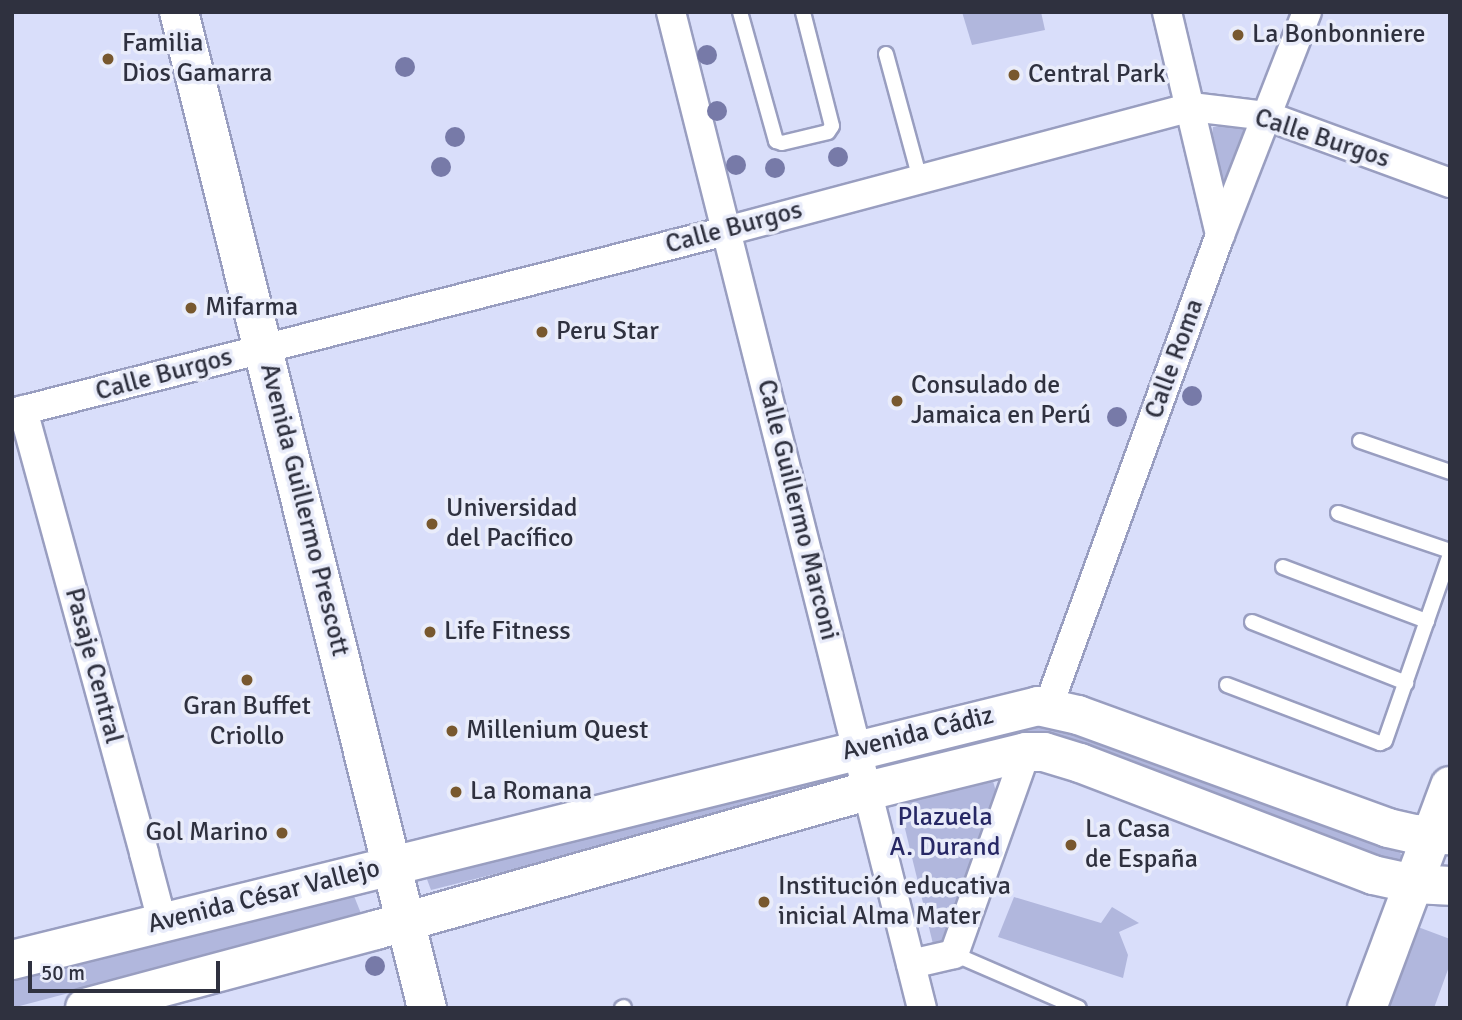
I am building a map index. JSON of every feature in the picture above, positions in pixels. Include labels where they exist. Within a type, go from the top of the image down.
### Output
[{"type":"main road","name":"Avenida Guillermo Prescott","points":[[178,12],[394,864],[427,1008]]},
{"type":"main road","name":"Avenida Cádiz","points":[[394,864],[1026,708],[1048,707],[1078,715],[1388,828],[1441,836]]},
{"type":"main road","name":"Avenida Cádiz","points":[[405,921],[867,791],[1026,752],[1065,757],[1373,875],[1432,885]]},
{"type":"main road","points":[[1367,1008],[1432,885],[1450,786]]},
{"type":"main road","name":"Avenida César Vallejo","points":[[12,960],[394,864]]},
{"type":"main road","points":[[85,1008],[405,921]]},
{"type":"street","name":"Calle Guillermo Marconi","points":[[671,12],[922,1008]]},
{"type":"street","points":[[1167,12],[1220,235]]},
{"type":"street","name":"Calle Roma","points":[[1048,707],[1220,235],[1307,12]]},
{"type":"street","name":"Calle Burgos","points":[[18,412],[726,231],[1191,107],[1267,116],[1450,183]]},
{"type":"street","name":"Pasaje Central","points":[[18,412],[145,853],[158,906],[159,923]]},
{"type":"street","points":[[911,964],[954,954],[1026,752]]},
{"type":"lane","points":[[740,12],[776,141],[779,143],[828,132],[832,126],[803,12]]},
{"type":"lane","points":[[886,54],[920,179]]},
{"type":"lane","points":[[1360,441],[1450,472]]},
{"type":"lane","points":[[1227,685],[1380,743],[1385,741],[1450,553],[1338,513]]},
{"type":"lane","points":[[1283,567],[1427,621]]},
{"type":"lane","points":[[1252,622],[1406,683]]},
{"type":"lane","points":[[954,954],[1079,1008]]},
{"type":"green space","points":[[962,12],[1041,12],[1045,30],[972,45]]},
{"type":"green space","points":[[1240,124],[1247,131],[1232,182],[1221,183],[1211,142],[1213,127]]},
{"type":"green space","points":[[1046,722],[1399,850],[1404,861],[1401,869],[1066,744],[882,768],[881,757]]},
{"type":"green space","points":[[847,765],[854,784],[431,890],[425,874]]},
{"type":"green space","name":"Plazuela A. Durand","points":[[993,781],[998,799],[948,941],[933,944],[899,804]]},
{"type":"green space","points":[[354,896],[362,916],[12,1008],[12,980],[157,933]]},
{"type":"green space","points":[[1014,897],[1101,923],[1112,907],[1139,923],[1119,932],[1128,955],[1123,978],[998,937]]},
{"type":"green space","points":[[1418,927],[1450,939],[1450,964],[1434,1008],[1385,1008]]},
{"type":"place","name":"La Bonbonniere","points":[[1238,35]]},
{"type":"place","name":"Familia Dios Gamarra","points":[[108,59]]},
{"type":"place","name":"Central Park","points":[[1014,75]]},
{"type":"place","name":"Mifarma","points":[[191,308]]},
{"type":"place","name":"Peru Star","points":[[542,332]]},
{"type":"place","name":"Consulado de Jamaica en Perú","points":[[897,401]]},
{"type":"place","name":"Universidad del Pacífico","points":[[432,524]]},
{"type":"place","name":"Life Fitness","points":[[430,632]]},
{"type":"place","name":"Gran Buffet Criollo","points":[[247,680]]},
{"type":"place","name":"Millenium Quest","points":[[452,731]]},
{"type":"place","name":"La Romana","points":[[456,792]]},
{"type":"place","name":"Gol Marino","points":[[282,833]]},
{"type":"place","name":"La Casa de España","points":[[1071,845]]},
{"type":"place","name":"Institución educativa inicial Alma Mater","points":[[764,902]]}]
